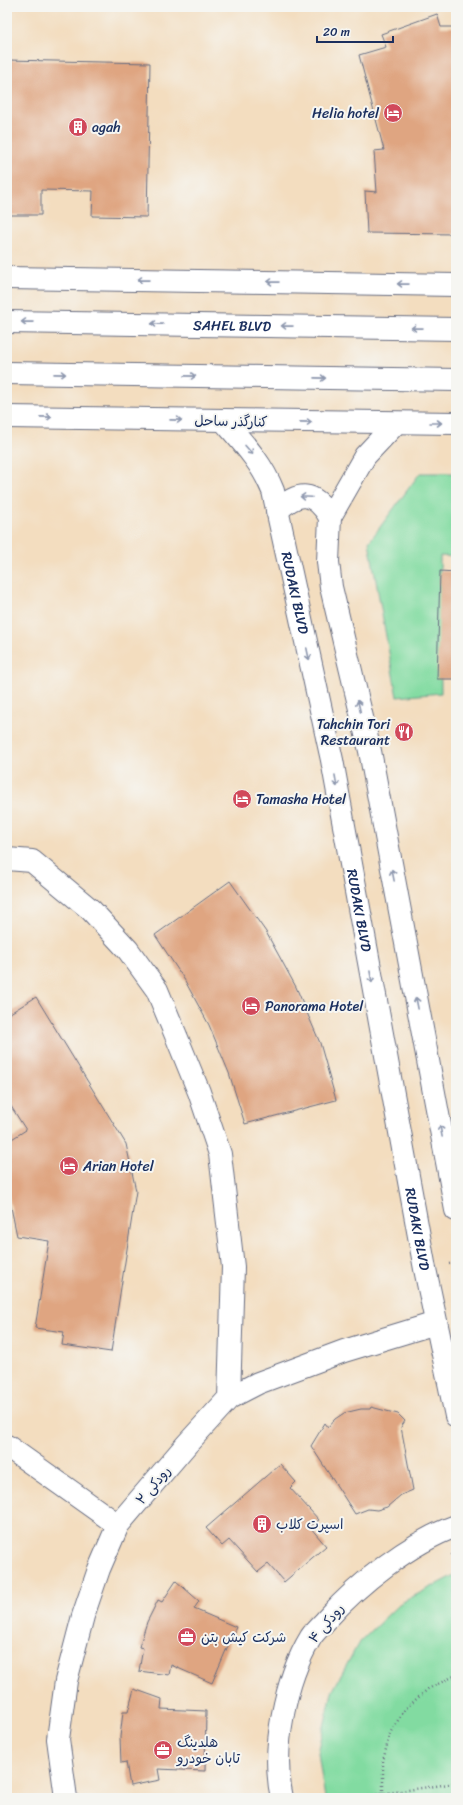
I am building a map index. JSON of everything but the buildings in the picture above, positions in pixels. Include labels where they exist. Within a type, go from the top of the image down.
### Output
[{"type":"main road","points":[[7,278],[456,285]]},
{"type":"main road","name":"SAHEL BLVD","points":[[7,322],[456,329]]},
{"type":"main road","points":[[7,373],[456,380]]},
{"type":"main road","name":"کنارگذر ساحل","points":[[7,417],[456,424]]},
{"type":"main road","name":"RUDAKI BLVD","points":[[224,421],[254,455],[267,474],[273,491],[332,760],[436,1323],[456,1416]]},
{"type":"main road","points":[[396,424],[365,456],[330,517],[328,562],[331,587],[370,751],[456,1210]]},
{"type":"main road","points":[[277,511],[288,500],[299,497],[313,497],[322,504],[330,517]]},
{"type":"main road","points":[[7,859],[32,861],[91,910],[128,950],[157,990],[174,1031],[199,1092],[221,1162],[233,1267],[229,1398]]},
{"type":"main road","name":"رودکی ۲","points":[[66,1798],[58,1739],[66,1681],[83,1616],[99,1569],[118,1525],[187,1444],[229,1398],[258,1383],[344,1351],[436,1323]]},
{"type":"main road","points":[[7,1446],[118,1525]]},
{"type":"main road","name":"رودکی ۴","points":[[282,1798],[279,1783],[281,1726],[293,1677],[311,1637],[342,1602],[374,1576],[407,1552],[456,1526]]},
{"type":"path","points":[[383,1798],[381,1794],[383,1761],[390,1733],[405,1709],[428,1689],[456,1675]]},
{"type":"path","points":[[353,1798],[456,1783]]},
{"type":"green space","points":[[420,473],[456,473],[456,557],[440,556],[441,693],[397,697],[369,542]]},
{"type":"green space","points":[[456,1574],[456,1798],[325,1798],[318,1753],[332,1692],[358,1644],[399,1604]]},
{"type":"place","name":"Helia hotel","points":[[393,113]]},
{"type":"place","name":"agah","points":[[78,127]]},
{"type":"place","name":"Tahchin Tori Restaurant","points":[[404,732]]},
{"type":"place","name":"Tamasha Hotel","points":[[242,799]]},
{"type":"place","name":"Panorama Hotel","points":[[251,1006]]},
{"type":"place","name":"Arian Hotel","points":[[69,1166]]},
{"type":"place","name":"اسپرت کلاب","points":[[262,1524]]},
{"type":"place","name":"شرکت کیش بتن","points":[[187,1637]]},
{"type":"place","name":"هلدینگ تابان خودرو","points":[[163,1750]]}]
